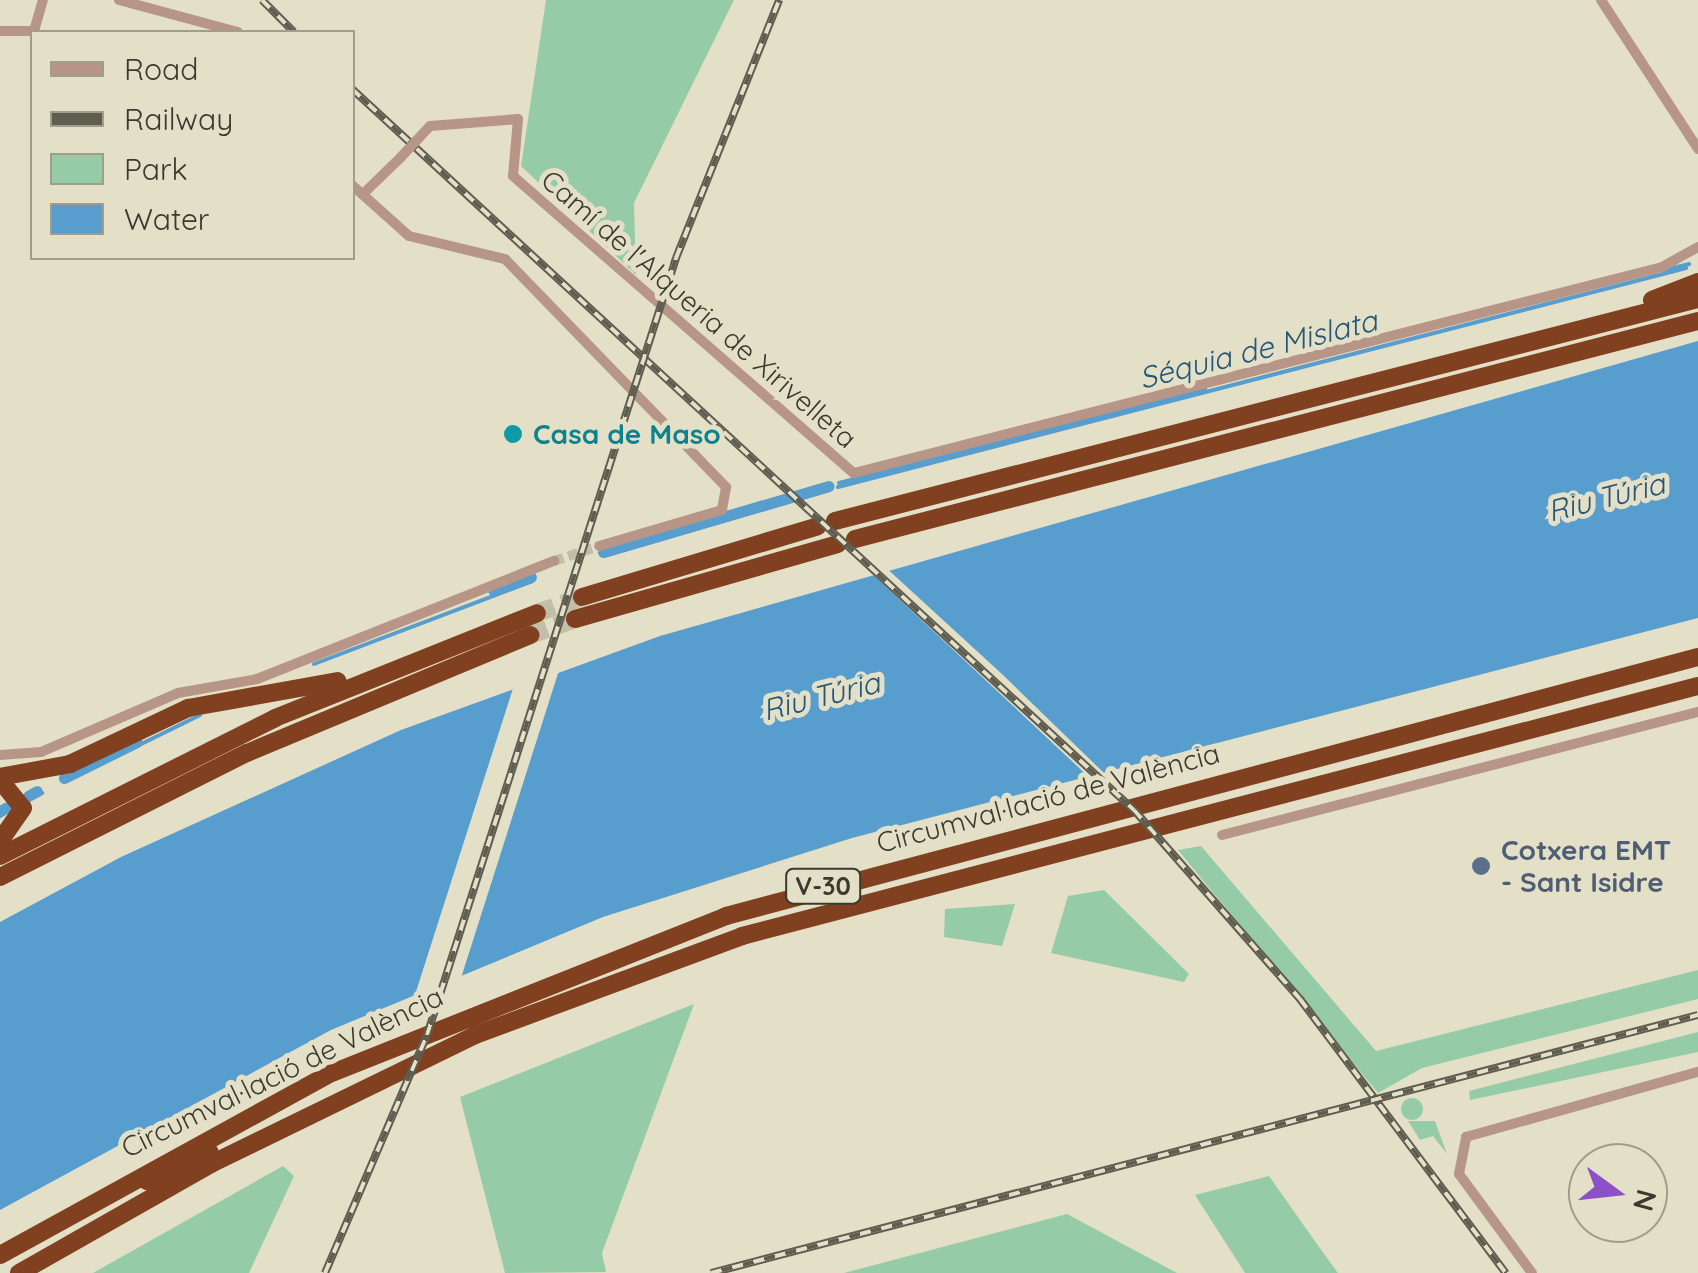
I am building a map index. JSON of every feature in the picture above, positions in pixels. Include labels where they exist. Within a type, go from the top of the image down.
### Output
[{"type":"highway","points":[[1625,317],[1698,282]]},
{"type":"highway","points":[[582,597],[826,523],[1698,299]]},
{"type":"highway","points":[[576,619],[846,542],[1698,320]]},
{"type":"highway","points":[[0,856],[138,784],[382,670],[537,612]]},
{"type":"highway","points":[[138,784],[530,635]]},
{"type":"highway","name":"Circumval·lació de València","points":[[0,1255],[327,1074],[693,928],[862,875],[1698,657]]},
{"type":"highway","points":[[0,841],[23,808],[0,778],[70,764],[199,704],[382,670]]},
{"type":"highway","name":"Circumval·lació de València","points":[[19,1273],[212,1163],[475,1034],[852,903],[1698,686]]},
{"type":"highway","points":[[0,877],[392,688]]},
{"type":"highway","points":[[0,1265],[150,1179],[475,1034]]},
{"type":"street","points":[[34,30],[43,0]]},
{"type":"street","points":[[118,0],[230,30]]},
{"type":"street","points":[[1600,0],[1698,149]]},
{"type":"street","points":[[0,31],[30,31]]},
{"type":"street","name":"Camí de l'Alqueria de Xirivelleta","points":[[363,194],[430,126],[518,119],[513,176],[854,473],[1662,267],[1698,248]]},
{"type":"street","points":[[355,187],[408,236],[504,259],[726,487],[722,510],[599,546]]},
{"type":"street","points":[[0,755],[41,752],[178,693],[257,678],[554,560]]},
{"type":"street","points":[[1222,835],[1698,712]]},
{"type":"street","points":[[1532,1273],[1459,1174],[1460,1147],[1485,1125],[1698,1072]]},
{"type":"green space","points":[[546,0],[734,0],[634,203],[636,275],[521,166]]},
{"type":"green space","points":[[1201,846],[1376,1051],[1698,970],[1698,999],[1422,1068],[1378,1093],[1178,850]]},
{"type":"green space","points":[[1104,890],[1189,974],[1184,982],[1051,953],[1068,896]]},
{"type":"green space","points":[[1015,904],[1002,946],[944,937],[945,909]]},
{"type":"green space","points":[[694,1004],[602,1253],[606,1272],[505,1273],[460,1097]]},
{"type":"green space","points":[[1698,1032],[1698,1052],[1470,1100],[1469,1091]]},
{"type":"green space","points":[[1408,1098],[1416,1098],[1423,1109],[1416,1120],[1408,1120],[1401,1113],[1401,1105]]},
{"type":"green space","points":[[1408,1121],[1435,1121],[1447,1154],[1433,1136],[1420,1140]]},
{"type":"green space","points":[[283,1166],[294,1176],[249,1273],[93,1273]]},
{"type":"green space","points":[[1269,1176],[1338,1273],[1245,1273],[1195,1195]]},
{"type":"green space","points":[[1067,1214],[1177,1273],[844,1273]]},
{"type":"water","name":"Riu Túria","points":[[1698,341],[1698,618],[852,838],[603,917],[331,1030],[0,1210],[0,922],[121,857],[401,730],[660,636]]},
{"type":"pier","points":[[883,565],[1107,776],[1092,780],[867,569]]},
{"type":"pier","points":[[561,664],[461,978],[414,998],[516,679]]},
{"type":"waterway","name":"Séquia de Mislata","points":[[1665,270],[1689,264]]},
{"type":"waterway","name":"Séquia de Mislata","points":[[838,487],[1686,268]]},
{"type":"waterway","name":"Séquia de Mislata","points":[[839,483],[1205,389]]},
{"type":"waterway","name":"Séquia de Mislata","points":[[603,552],[829,486]]},
{"type":"waterway","name":"Séquia de Mislata","points":[[604,556],[829,490]]},
{"type":"waterway","name":"Séquia de Mislata","points":[[493,590],[531,577]]},
{"type":"waterway","name":"Séquia de Mislata","points":[[314,664],[532,581]]},
{"type":"waterway","name":"Séquia de Mislata","points":[[66,781],[200,715]]},
{"type":"waterway","name":"Séquia de Mislata","points":[[64,778],[137,742]]},
{"type":"waterway","name":"Séquia de Mislata","points":[[28,796],[37,791]]},
{"type":"waterway","points":[[29,800],[42,793]]},
{"type":"waterway","name":"Séquia de Mislata","points":[[0,811],[15,803]]},
{"type":"waterway","name":"Séquia de Mislata","points":[[0,816],[15,807]]},
{"type":"tunnel","points":[[554,561],[599,546]]},
{"type":"tunnel","points":[[537,613],[582,597]]},
{"type":"tunnel","points":[[530,635],[575,619]]},
{"type":"railway","points":[[262,0],[292,30]]},
{"type":"railway","points":[[325,1273],[427,1035],[676,258],[779,0]]},
{"type":"railway","points":[[355,92],[1134,810],[1300,999],[1506,1273]]},
{"type":"railway","points":[[711,1273],[1698,1015]]},
{"type":"place","name":"Casa de Maso","points":[[513,434]]},
{"type":"place","name":"Cotxera EMT - Sant Isidre","points":[[1481,866]]}]
